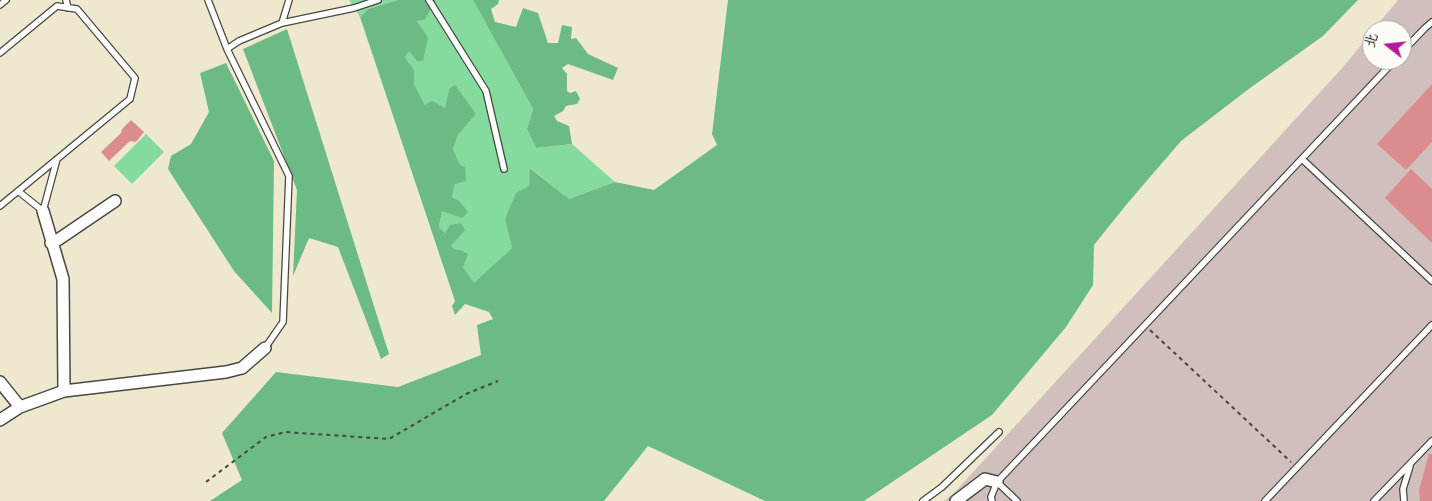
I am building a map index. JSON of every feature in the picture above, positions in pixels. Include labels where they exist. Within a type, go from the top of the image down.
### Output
[{"type":"street","points":[[51,243],[115,202]]},
{"type":"street","points":[[42,211],[63,280],[64,391]]},
{"type":"street","points":[[0,420],[20,407],[64,391],[226,372],[242,368],[265,348]]},
{"type":"street","points":[[0,382],[20,407]]},
{"type":"street","points":[[956,501],[985,479],[997,482]]},
{"type":"lane","points":[[0,5],[6,0]]},
{"type":"lane","points":[[66,0],[68,8]]},
{"type":"lane","points":[[208,0],[227,49],[288,176],[283,322],[265,348]]},
{"type":"lane","points":[[282,23],[289,0]]},
{"type":"lane","points":[[227,49],[239,41],[282,23],[354,8],[378,0]]},
{"type":"lane","points":[[429,0],[486,91],[504,169]]},
{"type":"lane","points":[[0,53],[56,6],[77,9],[136,78],[130,98],[0,206]]},
{"type":"lane","points":[[1412,42],[1432,22]]},
{"type":"lane","points":[[989,500],[997,482],[1385,70]]},
{"type":"lane","points":[[18,191],[42,211],[57,158]]},
{"type":"lane","points":[[1302,158],[1432,281]]},
{"type":"lane","points":[[1265,501],[1432,324]]},
{"type":"lane","points":[[923,501],[942,487],[999,432]]},
{"type":"lane","points":[[1374,501],[1432,441]]},
{"type":"lane","points":[[1404,501],[1403,490],[1411,464]]},
{"type":"lane","points":[[997,482],[1017,501]]},
{"type":"path","points":[[1145,325],[1297,467]]},
{"type":"path","points":[[206,482],[266,437],[285,432],[389,439],[466,394],[498,381]]},
{"type":"shaded area","points":[[1398,0],[1432,0],[1432,501],[944,501],[954,493],[1362,44],[1362,70],[1412,70],[1412,20],[1381,20]]},
{"type":"green space","points":[[349,0],[398,0],[368,9],[360,17]]},
{"type":"green space","points":[[398,0],[436,0],[425,20],[417,21],[428,37],[423,61],[417,61],[409,51],[405,57],[414,70],[414,84],[425,105],[432,101],[445,108],[449,89],[455,85],[476,114],[458,135],[453,149],[460,165],[465,167],[466,181],[455,184],[452,197],[459,201],[468,212],[462,218],[442,211],[439,227],[445,233],[450,225],[461,223],[465,230],[451,246],[468,254],[463,267],[474,283],[512,248],[505,219],[516,193],[529,186],[530,168],[569,199],[615,182],[654,190],[717,145],[712,134],[728,0],[1358,0],[1323,36],[1250,88],[1181,141],[1094,245],[1093,285],[1066,327],[992,415],[864,501],[765,501],[648,446],[604,501],[210,501],[242,480],[222,433],[276,372],[398,387],[481,355],[477,325],[493,319],[489,312],[465,304],[455,315],[452,306],[455,301],[360,17],[368,9]]},
{"type":"green space","points":[[436,0],[473,0],[533,109],[527,129],[536,148],[572,144],[615,182],[569,199],[531,168],[529,187],[505,219],[512,248],[474,284],[463,267],[456,250],[451,246],[445,233],[439,227],[442,210],[462,218],[452,197],[455,183],[466,180],[453,149],[458,135],[476,114],[449,89],[445,108],[425,105],[414,84],[414,70],[405,57],[409,50],[428,37],[417,21],[425,20]]},
{"type":"green space","points":[[473,0],[499,0],[498,4],[491,9],[495,22],[516,27],[523,8],[538,13],[548,43],[558,43],[562,25],[572,27],[571,39],[576,38],[588,54],[618,68],[613,80],[568,64],[562,68],[567,74],[567,91],[570,93],[576,91],[580,99],[577,104],[566,106],[563,111],[554,116],[557,121],[569,126],[572,144],[536,148],[527,129],[533,109]]},
{"type":"green space","points":[[287,29],[389,354],[381,359],[338,247],[309,238],[293,276],[297,190],[243,49]]},
{"type":"green space","points":[[226,63],[274,161],[272,313],[234,271],[168,169],[171,156],[191,144],[209,112],[200,73]]},
{"type":"green space","points":[[146,134],[164,152],[132,184],[114,166]]},
{"type":"building","points":[[1432,84],[1432,142],[1406,170],[1377,144]]},
{"type":"building","points":[[131,120],[144,132],[136,142],[130,141],[109,161],[101,152],[121,133],[122,129]]},
{"type":"building","points":[[1411,169],[1432,189],[1432,243],[1385,198]]},
{"type":"building","points":[[1429,454],[1432,454],[1432,501],[1420,501],[1419,490]]}]
